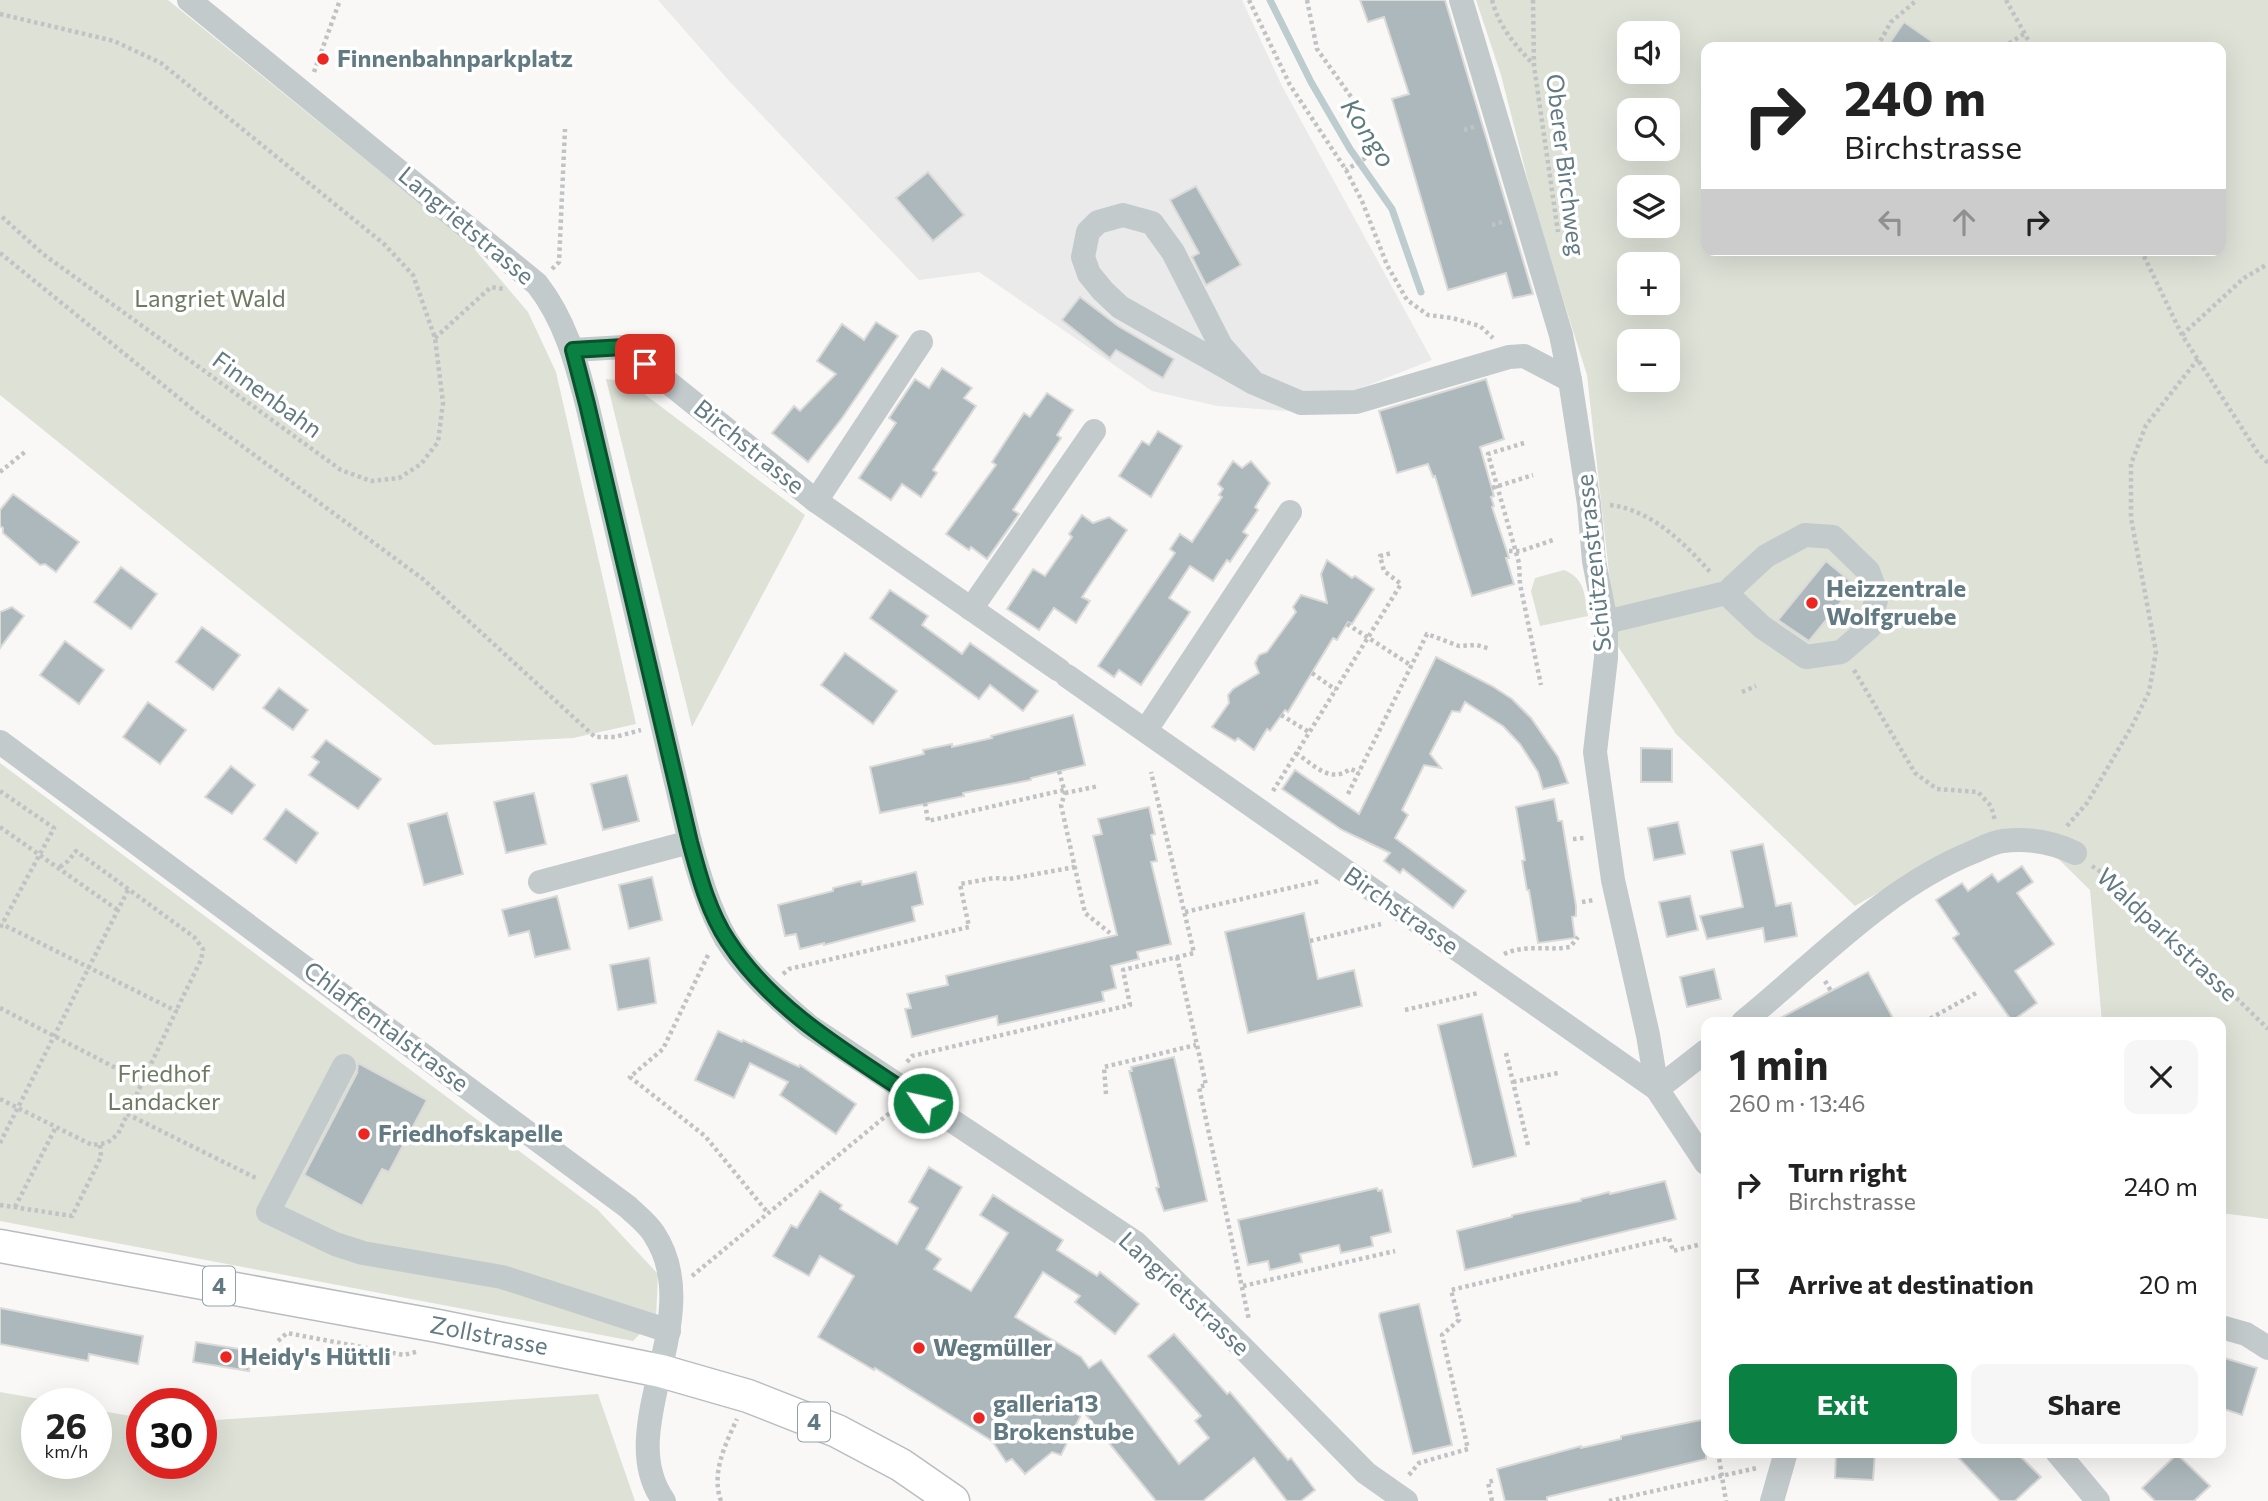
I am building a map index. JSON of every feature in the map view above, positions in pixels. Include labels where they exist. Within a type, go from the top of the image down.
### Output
[{"type":"main road","name":"Zollstrasse","points":[[0,1246],[438,1325],[661,1371],[748,1396],[837,1431],[901,1465],[953,1501]]},
{"type":"street","name":"Langrietstrasse","points":[[189,0],[316,94],[537,284],[558,316],[573,350],[587,404],[703,888],[727,940],[765,988],[809,1026],[1136,1243],[1366,1474],[1407,1490]]},
{"type":"street","name":"Schützenstrasse","points":[[1461,0],[1557,322],[1570,380],[1589,504],[1594,561],[1606,622],[1606,658],[1595,752],[1613,880],[1648,1035],[1657,1089],[1701,1155]]},
{"type":"street","points":[[1254,383],[1221,346],[1172,252],[1152,223],[1123,215],[1098,222],[1088,232],[1083,257],[1089,274],[1120,307],[1254,383],[1301,403],[1356,402],[1509,357],[1524,356],[1570,380]]},
{"type":"street","name":"Birchstrasse","points":[[816,501],[921,342]]},
{"type":"street","name":"Birchstrasse","points":[[573,350],[624,347],[816,501],[1657,1089]]},
{"type":"street","points":[[971,610],[1094,431]]},
{"type":"street","points":[[1146,730],[1290,512]]},
{"type":"street","points":[[1606,622],[1726,593],[1766,556],[1805,535],[1833,537],[1868,571],[1877,595],[1870,627],[1841,652],[1806,657],[1762,627],[1726,593]]},
{"type":"street","name":"Chlaffentalstrasse","points":[[0,742],[628,1207],[654,1233],[672,1280],[669,1331],[650,1426],[648,1454],[650,1472],[664,1501]]},
{"type":"street","points":[[1755,1017],[1860,922],[1906,888],[1956,859],[2000,841],[2064,848]]},
{"type":"street","points":[[540,882],[690,842]]},
{"type":"street","points":[[1657,1089],[1701,1055]]},
{"type":"street","points":[[344,1066],[268,1212],[335,1244],[363,1254],[502,1277],[669,1331]]},
{"type":"street","points":[[2226,1328],[2246,1334],[2268,1349]]},
{"type":"street","points":[[2062,1458],[2098,1501]]},
{"type":"street","points":[[1772,1501],[1784,1459]]},
{"type":"path","points":[[316,94],[314,75],[340,0]]},
{"type":"path","points":[[1249,0],[1290,85],[1346,170],[1362,201],[1387,265],[1407,300],[1429,315],[1480,326],[1509,357]]},
{"type":"path","points":[[1307,0],[1317,49],[1354,101],[1370,143],[1367,157],[1346,170]]},
{"type":"path","points":[[1492,0],[1507,36],[1534,66]]},
{"type":"path","name":"Oberer Birchweg","points":[[1533,0],[1534,66],[1558,236]]},
{"type":"path","points":[[1880,42],[1891,22],[1917,0]]},
{"type":"path","points":[[2006,0],[2029,42]]},
{"type":"path","name":"Finnenbahn","points":[[0,14],[114,41],[161,64],[384,244],[413,275],[435,338],[443,403],[438,442],[421,464],[399,478],[371,481],[341,470],[43,254],[0,215]]},
{"type":"path","points":[[2011,42],[2024,34]]},
{"type":"path","points":[[435,338],[491,287],[514,290],[537,284],[559,262],[565,130]]},
{"type":"path","points":[[0,253],[200,415],[423,579],[595,737],[615,737],[662,725]]},
{"type":"path","points":[[2144,256],[2182,335],[2268,463]]},
{"type":"path","points":[[2182,335],[2244,278],[2268,264]]},
{"type":"path","points":[[2064,848],[2149,692],[2156,652],[2131,518],[2130,464],[2146,425],[2198,359]]},
{"type":"path","points":[[1524,443],[1488,454],[1513,551],[1541,685]]},
{"type":"path","points":[[0,472],[26,451]]},
{"type":"path","points":[[1495,487],[1534,475]]},
{"type":"path","points":[[1589,504],[1614,505],[1643,515],[1684,542],[1726,593]]},
{"type":"path","points":[[1513,551],[1553,540]]},
{"type":"path","points":[[1260,811],[1401,584],[1384,571],[1380,556],[1392,553]]},
{"type":"path","points":[[1347,624],[1412,666]]},
{"type":"path","points":[[1348,794],[1427,634],[1459,646],[1477,645],[1490,649]]},
{"type":"path","points":[[1841,652],[1915,773],[1937,789],[1978,792],[1991,806],[2000,841]]},
{"type":"path","points":[[1312,673],[1336,690]]},
{"type":"path","points":[[1742,692],[1756,686]]},
{"type":"path","points":[[1281,715],[1309,732]]},
{"type":"path","points":[[1296,753],[1330,775],[1342,775],[1350,769],[1359,772]]},
{"type":"path","points":[[1059,771],[1064,791],[1061,805],[1085,913],[1110,933]]},
{"type":"path","points":[[912,1056],[1130,1005],[1123,970],[1194,953],[1151,772]]},
{"type":"path","points":[[925,803],[928,821],[1064,791],[1099,786]]},
{"type":"path","points":[[0,791],[54,828],[2,922],[176,1011]]},
{"type":"path","points":[[0,827],[119,911]]},
{"type":"path","name":"Waldparkstrasse","points":[[2064,848],[2124,888],[2268,1029]]},
{"type":"path","points":[[0,1098],[92,1145],[107,1143],[118,1134],[201,960],[202,949],[184,928],[76,851],[60,867]]},
{"type":"path","points":[[789,969],[969,927],[960,884],[994,878],[1009,879],[1075,867]]},
{"type":"path","points":[[1185,912],[1330,878],[1342,869]]},
{"type":"path","points":[[0,1143],[128,890]]},
{"type":"path","points":[[1310,942],[1391,922],[1402,912]]},
{"type":"path","points":[[1405,1010],[1483,992],[1495,958],[1515,949],[1551,950],[1570,947],[1578,937]]},
{"type":"path","points":[[727,940],[709,954],[663,1049],[630,1077],[705,1136],[768,1213]]},
{"type":"path","points":[[1177,957],[1206,1085],[1199,1087],[1250,1317],[1242,1347]]},
{"type":"path","points":[[1933,1017],[1978,992]]},
{"type":"path","points":[[0,1008],[143,1082]]},
{"type":"path","points":[[1105,1094],[1104,1067],[1196,1045]]},
{"type":"path","points":[[1506,1053],[1528,1145]]},
{"type":"path","points":[[1513,1083],[1558,1073]]},
{"type":"path","points":[[672,1280],[689,1278],[891,1111],[939,1114]]},
{"type":"path","points":[[127,1114],[280,1190]]},
{"type":"path","points":[[15,1207],[56,1127]]},
{"type":"path","points":[[0,1205],[72,1216],[101,1157],[100,1145]]},
{"type":"path","points":[[1407,1490],[1419,1463],[1468,1449],[1442,1335],[1459,1320],[1451,1290],[1669,1238],[1673,1251],[1701,1244]]},
{"type":"path","points":[[1243,1286],[1395,1251]]},
{"type":"path","points":[[721,1501],[717,1486],[718,1468],[748,1396]]},
{"type":"path","points":[[1719,1458],[1726,1501]]},
{"type":"path","points":[[1609,1501],[1784,1459]]},
{"type":"path","points":[[1492,1501],[1488,1482],[1496,1480]]},
{"type":"shaded area","points":[[658,0],[1242,0],[1282,86],[1432,360],[1300,412],[1217,406],[1152,391],[979,272],[919,280],[731,83]]},
{"type":"green space","name":"Langriet Wald","points":[[0,0],[168,0],[471,245],[528,312],[556,372],[636,724],[573,738],[434,745],[0,395]]},
{"type":"green space","points":[[1476,0],[2268,0],[2268,1219],[2226,1214],[2226,1017],[2102,1017],[2090,890],[2029,830],[1963,844],[1855,906],[1676,734],[1617,645],[1587,375],[1538,220],[1501,75]]},
{"type":"green space","points":[[606,379],[627,381],[805,515],[692,727]]},
{"type":"green space","points":[[1564,570],[1580,583],[1588,616],[1540,626],[1531,591],[1535,578]]},
{"type":"green space","name":"Friedhof Landacker","points":[[0,763],[598,1210],[658,1274],[656,1318],[633,1341],[0,1221]]},
{"type":"green space","points":[[0,1392],[21,1396],[21,1479],[112,1479],[112,1413],[126,1415],[126,1479],[217,1479],[217,1420],[598,1394],[635,1501],[0,1501]]},
{"type":"building","points":[[1360,0],[1445,0],[1533,294],[1513,298],[1506,273],[1448,290],[1392,99],[1409,94],[1384,17],[1368,22]]},
{"type":"building","points":[[1904,22],[1933,42],[1890,42]]},
{"type":"building","points":[[928,172],[964,215],[933,241],[896,198]]},
{"type":"building","points":[[1196,186],[1241,265],[1206,285],[1192,257],[1199,253],[1170,200]]},
{"type":"building","points":[[1080,297],[1118,326],[1174,359],[1163,378],[1116,350],[1110,358],[1062,320]]},
{"type":"building","points":[[876,322],[898,336],[808,462],[772,433],[794,406],[800,411],[836,374],[817,361],[842,324],[864,340]]},
{"type":"building","points":[[942,368],[972,388],[964,398],[976,406],[933,470],[937,473],[921,497],[902,484],[891,500],[859,478],[896,423],[889,418],[915,379],[929,388]]},
{"type":"building","points":[[1486,379],[1504,439],[1480,447],[1494,496],[1491,497],[1492,507],[1509,558],[1506,558],[1514,584],[1472,596],[1435,476],[1433,477],[1428,464],[1397,473],[1379,411]]},
{"type":"building","points":[[1047,393],[1073,410],[1057,435],[1061,438],[1013,510],[1019,514],[987,559],[946,534],[996,465],[992,462],[1024,413],[1030,417]]},
{"type":"building","points":[[1158,431],[1182,446],[1151,497],[1119,476],[1142,441],[1149,445]]},
{"type":"building","points":[[1233,461],[1242,468],[1251,461],[1270,483],[1255,507],[1258,510],[1243,532],[1248,535],[1213,581],[1190,566],[1169,598],[1190,612],[1141,685],[1119,670],[1114,677],[1098,666],[1175,553],[1170,549],[1180,534],[1192,542],[1222,497],[1219,495],[1223,489],[1218,484]]},
{"type":"building","points":[[13,494],[79,542],[56,572],[45,564],[40,565],[3,533],[0,510]]},
{"type":"building","points":[[1082,515],[1093,523],[1109,517],[1127,530],[1082,597],[1090,601],[1076,623],[1054,608],[1039,630],[1007,609],[1033,569],[1045,576],[1072,537],[1069,534]]},
{"type":"building","points":[[1327,560],[1352,578],[1355,576],[1374,589],[1352,624],[1348,622],[1337,640],[1333,638],[1288,712],[1285,710],[1270,731],[1267,729],[1254,750],[1238,738],[1235,741],[1212,727],[1229,703],[1228,695],[1233,689],[1259,673],[1255,663],[1259,655],[1267,652],[1296,612],[1293,607],[1301,595],[1327,603],[1321,574]]},
{"type":"building","name":"Heizzentrale Wolfgruebe","points":[[1826,561],[1855,585],[1809,641],[1778,620]]},
{"type":"building","points":[[121,567],[157,594],[131,629],[94,602]]},
{"type":"building","points":[[890,590],[928,616],[922,625],[962,654],[970,643],[1038,691],[1023,711],[990,685],[979,699],[870,618]]},
{"type":"building","points":[[12,607],[24,616],[0,648],[0,612]]},
{"type":"building","points":[[202,627],[240,655],[213,690],[176,662]]},
{"type":"building","points":[[65,641],[104,670],[79,704],[40,675]]},
{"type":"building","points":[[845,653],[897,691],[873,724],[821,685]]},
{"type":"building","points":[[1436,657],[1512,699],[1531,718],[1558,757],[1568,783],[1543,789],[1538,772],[1520,744],[1503,726],[1465,702],[1460,712],[1452,711],[1430,754],[1441,768],[1424,765],[1402,810],[1408,815],[1395,838],[1466,891],[1453,908],[1403,869],[1400,873],[1384,861],[1390,853],[1342,830],[1282,789],[1295,770],[1359,814]]},
{"type":"building","points":[[279,688],[308,710],[293,730],[263,708]]},
{"type":"building","points":[[148,702],[186,730],[160,764],[123,737]]},
{"type":"building","points":[[1073,715],[1085,765],[1031,780],[963,793],[964,796],[880,813],[870,767],[924,754],[923,750],[992,738],[991,736]]},
{"type":"building","points":[[326,740],[381,779],[358,809],[309,775],[319,762],[312,757]]},
{"type":"building","points":[[1641,748],[1672,749],[1672,782],[1641,782]]},
{"type":"building","points":[[231,766],[255,785],[232,814],[205,797]]},
{"type":"building","points":[[627,775],[639,821],[603,830],[591,784]]},
{"type":"building","points":[[534,793],[546,844],[506,853],[494,802]]},
{"type":"building","points":[[1554,799],[1558,821],[1562,821],[1576,906],[1576,916],[1572,917],[1575,938],[1538,943],[1522,861],[1525,860],[1516,807]]},
{"type":"building","points":[[1149,807],[1155,834],[1151,835],[1157,861],[1151,862],[1171,944],[1137,952],[1139,959],[1111,966],[1116,988],[1102,992],[1104,1001],[998,1025],[997,1016],[912,1037],[905,1009],[911,1008],[907,994],[948,985],[946,976],[1117,935],[1093,836],[1102,834],[1098,819]]},
{"type":"building","points":[[286,809],[318,833],[296,863],[264,839]]},
{"type":"building","points":[[447,813],[463,874],[424,885],[408,824]]},
{"type":"building","points":[[1678,822],[1685,854],[1654,860],[1648,828]]},
{"type":"building","points":[[1763,844],[1776,906],[1791,903],[1797,936],[1765,942],[1763,928],[1707,939],[1700,916],[1743,907],[1731,851]]},
{"type":"building","points":[[2022,866],[2033,882],[2017,893],[2054,944],[2015,971],[2037,1003],[2018,1017],[2009,1017],[1953,938],[1959,934],[1936,900],[1962,883],[1968,891],[1992,874],[1998,882]]},
{"type":"building","points":[[916,872],[923,904],[912,907],[915,921],[800,949],[796,934],[785,936],[778,905],[861,881],[862,885]]},
{"type":"building","points":[[652,877],[662,920],[629,929],[619,885]]},
{"type":"building","points":[[557,896],[570,949],[535,957],[529,931],[509,936],[502,910]]},
{"type":"building","points":[[1690,896],[1698,930],[1667,937],[1659,902]]},
{"type":"building","points":[[1304,913],[1318,979],[1354,970],[1362,1006],[1248,1033],[1225,932]]},
{"type":"building","points":[[649,958],[656,1003],[618,1010],[610,965]]},
{"type":"building","points":[[1714,969],[1721,999],[1687,1007],[1680,977]]},
{"type":"building","points":[[1868,972],[1892,1017],[1782,1017]]},
{"type":"building","points":[[1482,1014],[1516,1156],[1473,1167],[1438,1025]]},
{"type":"building","points":[[718,1031],[799,1067],[800,1065],[856,1104],[836,1134],[780,1095],[788,1082],[750,1063],[734,1098],[695,1080]]},
{"type":"building","points":[[1174,1057],[1207,1201],[1164,1211],[1156,1188],[1159,1187],[1129,1071],[1132,1071],[1131,1067]]},
{"type":"building","name":"Friedhofskapelle","points":[[358,1063],[427,1100],[389,1172],[382,1169],[362,1206],[304,1175],[357,1073]]},
{"type":"building","points":[[929,1167],[962,1187],[926,1249],[941,1259],[934,1269],[971,1291],[1008,1233],[980,1215],[993,1195],[1063,1240],[1057,1250],[1097,1276],[1100,1272],[1139,1304],[1115,1334],[1075,1302],[1080,1296],[1043,1272],[1015,1317],[1081,1357],[1089,1368],[1101,1360],[1179,1464],[1209,1438],[1195,1421],[1201,1416],[1148,1356],[1174,1334],[1227,1394],[1230,1392],[1288,1460],[1291,1458],[1315,1490],[1301,1501],[1287,1501],[1254,1458],[1203,1501],[1156,1501],[1083,1411],[1061,1455],[1052,1452],[1025,1474],[1012,1459],[1006,1462],[992,1441],[875,1368],[874,1370],[818,1337],[854,1276],[820,1256],[809,1276],[773,1256],[791,1225],[797,1228],[820,1191],[842,1205],[840,1209],[897,1244],[918,1208],[909,1202]]},
{"type":"building","points":[[1665,1181],[1676,1219],[1465,1270],[1457,1231],[1512,1215]]},
{"type":"building","points":[[1377,1188],[1378,1191],[1382,1190],[1391,1232],[1371,1237],[1373,1246],[1341,1253],[1339,1245],[1300,1254],[1302,1262],[1270,1270],[1268,1261],[1248,1265],[1238,1220]]},
{"type":"building","points":[[1419,1304],[1452,1445],[1413,1454],[1379,1316],[1380,1313]]},
{"type":"building","points":[[0,1308],[143,1336],[138,1364],[89,1354],[88,1361],[0,1344]]},
{"type":"building","points":[[196,1342],[252,1351],[249,1371],[193,1362]]},
{"type":"building","points":[[2226,1359],[2257,1368],[2242,1415],[2226,1410]]},
{"type":"building","points":[[1701,1420],[1701,1458],[1706,1459],[1547,1497],[1547,1501],[1505,1501],[1497,1469],[1581,1446],[1621,1439],[1621,1436]]},
{"type":"building","points":[[1836,1458],[1875,1458],[1873,1480],[1835,1478]]},
{"type":"building","points":[[1959,1458],[2022,1458],[2041,1477],[2015,1501],[2000,1501]]},
{"type":"building","points":[[2173,1458],[2181,1458],[2210,1486],[2194,1501],[2155,1501],[2142,1488]]},
{"type":"waterway","name":"Kongo","points":[[1270,0],[1311,82],[1350,149],[1392,209],[1421,292]]},
{"type":"place","name":"Finnenbahnparkplatz","points":[[323,59]]},
{"type":"place","name":"Heizzentrale Wolfgruebe","points":[[1812,603]]},
{"type":"place","name":"Friedhofskapelle","points":[[364,1134]]},
{"type":"place","name":"Wegmüller","points":[[919,1348]]},
{"type":"place","name":"Heidy's Hüttli","points":[[226,1357]]},
{"type":"place","name":"galleria13 Brokenstube","points":[[979,1418]]},
{"type":"route","points":[[645,364],[624,347],[573,350],[703,888],[727,940],[765,988],[809,1026],[923,1103]]}]
